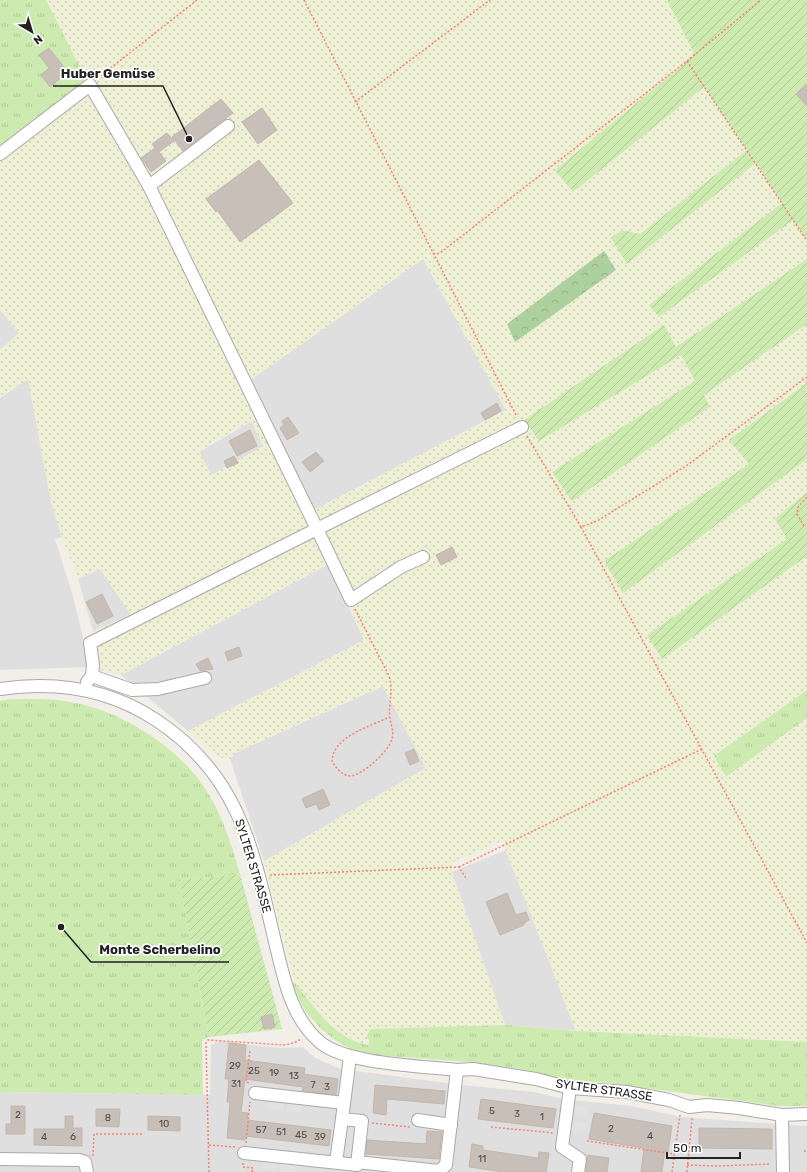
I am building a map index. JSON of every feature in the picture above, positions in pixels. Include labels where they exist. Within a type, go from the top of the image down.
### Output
[{"type":"street","points":[[0,154],[90,85],[149,186],[351,600],[401,567],[423,557]]},
{"type":"street","points":[[149,186],[228,126]]},
{"type":"street","points":[[82,689],[92,676],[93,665],[90,643],[522,427]]},
{"type":"street","points":[[92,676],[132,690],[158,689],[205,678]]},
{"type":"street","name":"SYLTER STRASSE","points":[[0,689],[41,684],[82,689],[122,701],[144,712],[173,731],[199,754],[216,774],[232,800],[243,826],[258,875],[286,988],[299,1016],[310,1031],[327,1040],[339,1052],[350,1057],[456,1070],[473,1069],[536,1079],[570,1088],[627,1092],[669,1100],[690,1100],[707,1105],[782,1115],[807,1114]]},
{"type":"street","points":[[341,1166],[342,1119],[350,1057]]},
{"type":"street","points":[[357,1162],[439,1171],[446,1165],[456,1070]]},
{"type":"street","points":[[570,1088],[562,1147],[580,1158],[578,1172]]},
{"type":"street","points":[[255,1093],[344,1102]]},
{"type":"street","points":[[782,1115],[783,1168]]},
{"type":"street","points":[[245,1150],[341,1166],[356,1165],[362,1122],[342,1119]]},
{"type":"street","points":[[418,1120],[451,1125]]},
{"type":"street","points":[[0,1159],[26,1166],[79,1160],[85,1162],[86,1172]]},
{"type":"path","points":[[90,85],[197,0]]},
{"type":"path","points":[[304,0],[522,427],[581,527],[807,943]]},
{"type":"path","points":[[355,102],[490,0]]},
{"type":"path","points":[[433,254],[440,253],[687,61],[761,0]]},
{"type":"path","points":[[687,61],[807,241]]},
{"type":"path","points":[[581,527],[597,521],[686,466],[807,377]]},
{"type":"path","points":[[804,526],[797,514],[798,507],[807,497]]},
{"type":"path","points":[[351,600],[389,676],[392,686],[389,718],[393,738],[386,752],[362,771],[350,776],[342,774],[332,761],[332,752],[337,745],[347,737],[389,718]]},
{"type":"path","points":[[258,875],[459,867],[702,749]]},
{"type":"path","points":[[459,867],[467,880]]},
{"type":"path","points":[[209,1172],[206,1043],[208,1040],[284,1045],[294,1043],[310,1031]]},
{"type":"path","points":[[250,1050],[246,1082],[256,1083],[254,1102],[250,1102],[243,1167],[253,1168],[252,1172]]},
{"type":"path","points":[[672,1172],[680,1114]]},
{"type":"path","points":[[687,1172],[692,1116]]},
{"type":"path","points":[[362,1122],[417,1128],[418,1120]]},
{"type":"path","points":[[491,1127],[563,1134]]},
{"type":"path","points":[[92,1159],[94,1153],[94,1134],[143,1134]]},
{"type":"path","points":[[587,1141],[674,1154]]},
{"type":"path","points":[[208,1145],[245,1150]]},
{"type":"path","points":[[688,1165],[783,1168]]},
{"type":"shaded area","points":[[423,259],[506,410],[312,511],[246,383]]},
{"type":"shaded area","points":[[0,310],[19,333],[0,350]]},
{"type":"shaded area","points":[[28,379],[51,502],[62,537],[55,539],[72,593],[90,667],[0,670],[0,398]]},
{"type":"shaded area","points":[[252,421],[264,446],[211,475],[199,452]]},
{"type":"shaded area","points":[[329,564],[364,640],[188,731],[121,675]]},
{"type":"shaded area","points":[[100,569],[131,615],[93,631],[78,579]]},
{"type":"shaded area","points":[[383,686],[426,768],[264,861],[230,759],[235,753]]},
{"type":"shaded area","points":[[506,850],[576,1031],[505,1025],[452,872]]},
{"type":"shaded area","points":[[219,1041],[280,1048],[303,1047],[315,1058],[341,1069],[462,1085],[534,1092],[563,1099],[632,1106],[682,1117],[807,1126],[807,1172],[0,1172],[0,1092],[210,1095],[211,1045]]},
{"type":"shaded area","points":[[270,1101],[284,1103],[283,1110],[269,1108]]},
{"type":"shaded area","points":[[288,1103],[302,1105],[301,1112],[287,1110]]},
{"type":"shaded area","points":[[572,1105],[589,1107],[588,1115],[571,1113]]},
{"type":"shaded area","points":[[570,1122],[586,1123],[586,1131],[569,1129]]},
{"type":"shaded area","points":[[263,1161],[277,1163],[276,1170],[262,1169]]},
{"type":"shaded area","points":[[281,1163],[295,1165],[294,1172],[280,1170]]},
{"type":"green space","points":[[0,0],[46,0],[87,81],[0,147]]},
{"type":"green space","points":[[46,0],[667,0],[695,55],[555,170],[573,192],[704,87],[747,150],[639,234],[623,230],[627,264],[756,163],[782,203],[649,305],[659,317],[793,219],[807,240],[807,259],[676,347],[664,326],[539,441],[680,355],[704,395],[807,324],[807,492],[775,519],[788,539],[647,635],[662,659],[807,556],[807,690],[714,756],[726,777],[807,718],[807,1042],[576,1031],[502,841],[452,863],[452,872],[505,1025],[370,1029],[370,1043],[368,1045],[359,1043],[340,1032],[312,1006],[295,983],[264,861],[426,768],[383,686],[235,753],[230,759],[220,758],[188,731],[364,640],[329,564],[121,675],[100,670],[98,643],[93,631],[131,615],[100,569],[78,579],[62,537],[51,502],[28,379],[0,398],[0,350],[19,333],[0,310],[0,157],[89,86]],"holes":[[[604,251],[616,270],[515,341],[507,324]],[[423,259],[506,410],[312,511],[246,383]],[[251,421],[263,446],[211,475],[199,451]]]},
{"type":"green space","points":[[667,0],[807,0],[807,240],[793,220],[659,317],[649,305],[782,203],[756,163],[627,264],[611,238],[622,230],[640,234],[747,150],[704,87],[573,192],[555,170],[695,55]]},
{"type":"green space","points":[[604,251],[616,270],[515,342],[507,324]]},
{"type":"green space","points":[[807,259],[807,324],[704,395],[710,407],[572,501],[552,472],[695,381],[681,355],[539,441],[524,420],[664,325],[676,347]]},
{"type":"green space","points":[[807,383],[807,459],[623,593],[604,561],[749,464],[729,440]]},
{"type":"green space","points":[[807,492],[807,556],[662,659],[647,635],[787,539],[775,519]]},
{"type":"green space","points":[[807,690],[807,718],[726,777],[714,756]]},
{"type":"green space","points":[[10,699],[48,699],[71,702],[89,706],[127,722],[163,744],[179,758],[193,772],[216,807],[240,874],[179,880],[209,1037],[202,1040],[203,1095],[0,1092],[0,701]]},
{"type":"green space","points":[[240,874],[282,1029],[209,1037],[179,880]]},
{"type":"green space","points":[[292,983],[295,983],[318,1012],[336,1029],[356,1042],[368,1045],[370,1043],[367,1036],[370,1029],[505,1025],[576,1031],[807,1042],[807,1106],[778,1106],[601,1082],[568,1082],[525,1070],[469,1062],[376,1055],[351,1049],[338,1042],[321,1029],[307,1013],[296,995]]},
{"type":"building","points":[[49,48],[68,72],[50,87],[41,75],[49,68],[39,55]]},
{"type":"building","points":[[807,85],[807,106],[796,94]]},
{"type":"building","points":[[221,99],[233,113],[183,151],[172,137]]},
{"type":"building","points":[[262,108],[277,130],[258,144],[242,122]]},
{"type":"building","points":[[167,133],[174,141],[159,152],[166,161],[151,172],[141,158],[155,148],[152,144]]},
{"type":"building","points":[[259,160],[293,203],[240,242],[217,210],[216,212],[206,199]]},
{"type":"building","points":[[497,403],[501,411],[485,420],[481,413]]},
{"type":"building","points":[[288,417],[299,433],[287,440],[280,428],[284,425],[282,421]]},
{"type":"building","points":[[250,430],[257,446],[237,456],[229,441]]},
{"type":"building","points":[[316,452],[324,461],[310,472],[302,462]]},
{"type":"building","points":[[234,456],[238,463],[227,468],[224,461]]},
{"type":"building","points":[[452,547],[457,557],[441,565],[436,555]]},
{"type":"building","points":[[102,594],[113,616],[97,624],[86,602]]},
{"type":"building","points":[[239,647],[242,656],[228,661],[225,652]]},
{"type":"building","points":[[208,658],[213,669],[200,671],[196,664]]},
{"type":"building","points":[[414,749],[419,761],[410,765],[405,753]]},
{"type":"building","points":[[323,789],[330,805],[319,810],[316,804],[306,808],[302,799]]},
{"type":"building","points":[[507,893],[516,915],[526,912],[529,920],[524,923],[524,925],[500,935],[486,902]]},
{"type":"building","points":[[272,1014],[275,1027],[264,1029],[261,1017]]},
{"type":"building","points":[[229,1043],[246,1045],[245,1060],[305,1068],[304,1074],[338,1079],[336,1095],[302,1091],[303,1087],[245,1079],[241,1112],[248,1113],[247,1120],[331,1130],[329,1146],[245,1136],[245,1140],[227,1138],[230,1102],[227,1102],[229,1079],[225,1079]]},
{"type":"building","points":[[375,1085],[445,1091],[444,1104],[387,1099],[386,1115],[373,1113]]},
{"type":"building","points":[[481,1099],[556,1109],[553,1128],[478,1119]]},
{"type":"building","points":[[11,1106],[25,1106],[25,1134],[6,1134],[6,1124],[11,1124]]},
{"type":"building","points":[[96,1109],[120,1109],[119,1127],[96,1126]]},
{"type":"building","points":[[594,1113],[672,1126],[668,1152],[665,1151],[662,1172],[641,1172],[644,1148],[589,1139]]},
{"type":"building","points":[[65,1116],[73,1116],[73,1128],[82,1128],[82,1146],[34,1145],[34,1129],[65,1129]]},
{"type":"building","points":[[148,1116],[180,1117],[180,1131],[148,1130]]},
{"type":"building","points":[[699,1128],[772,1129],[772,1149],[699,1148]]},
{"type":"building","points":[[427,1131],[442,1132],[439,1159],[366,1154],[367,1140],[426,1144]]},
{"type":"building","points":[[472,1144],[483,1146],[483,1150],[538,1158],[539,1152],[549,1153],[546,1172],[504,1172],[469,1167]]},
{"type":"building","points":[[588,1155],[609,1158],[607,1172],[586,1172]]},
{"type":"place","name":"Huber Gemüse","points":[[189,139]]},
{"type":"place","name":"Monte Scherbelino","points":[[61,927]]}]
